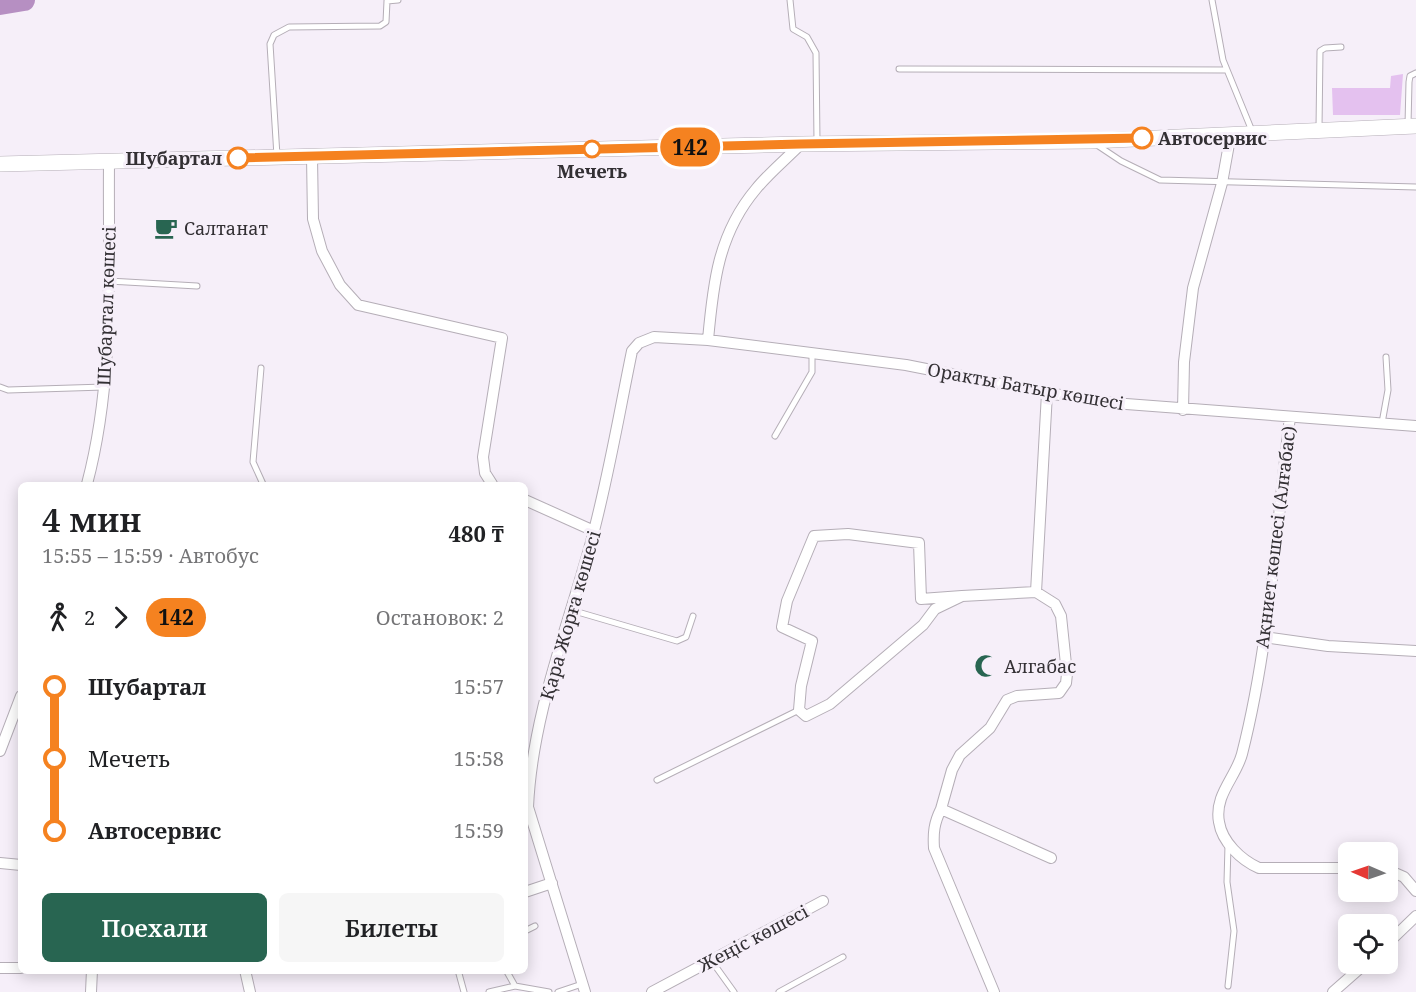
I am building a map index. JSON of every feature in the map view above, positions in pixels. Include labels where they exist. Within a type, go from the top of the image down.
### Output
[{"type":"main road","points":[[0,164],[801,144],[1091,141],[1412,126]]},
{"type":"street","points":[[1183,410],[1184,362],[1193,288],[1222,183],[1230,133]]},
{"type":"street","points":[[708,340],[713,278],[729,229],[755,190],[801,144]]},
{"type":"street","points":[[312,157],[313,219],[322,251],[340,285],[358,304],[502,338],[483,457],[485,473],[491,482]]},
{"type":"street","name":"Шубартал көшесі","points":[[90,482],[99,433],[109,347],[109,162]]},
{"type":"street","name":"Оракты Батыр көшесі","points":[[639,343],[654,337],[708,340],[906,365],[1047,393],[1183,410],[1416,426]]},
{"type":"street","name":"Қара Жорға көшесі","points":[[584,988],[528,807],[529,789],[535,742],[594,531],[633,351],[639,343]]},
{"type":"street","points":[[1036,592],[1047,393]]},
{"type":"street","name":"Ақниет көшесі (Алғабас)","points":[[1228,844],[1219,822],[1220,797],[1241,756],[1264,637],[1271,594],[1290,417]]},
{"type":"street","points":[[528,501],[594,531]]},
{"type":"street","points":[[962,596],[935,609],[923,625],[830,704],[806,716],[799,710],[801,686],[812,641],[783,627],[787,601],[814,536],[848,534],[919,543],[921,599],[962,596],[1036,592],[1055,604],[1061,616],[1066,674],[1063,690],[1059,693],[1017,696],[1007,700],[990,728],[960,755],[952,770],[933,828],[934,848],[993,992]]},
{"type":"street","points":[[1264,637],[1328,646],[1416,651]]},
{"type":"street","points":[[0,751],[18,704]]},
{"type":"street","points":[[941,809],[1051,858]]},
{"type":"street","points":[[1228,844],[1248,863],[1259,868],[1338,868]]},
{"type":"street","points":[[0,863],[18,865]]},
{"type":"street","points":[[1398,874],[1404,877],[1416,891]]},
{"type":"street","points":[[528,891],[552,883]]},
{"type":"street","name":"Жеңіс көшесі","points":[[652,992],[823,901]]},
{"type":"street","points":[[1398,933],[1416,916]]},
{"type":"street","points":[[0,968],[18,968]]},
{"type":"street","points":[[91,992],[92,974]]},
{"type":"street","points":[[246,974],[250,992]]},
{"type":"street","points":[[1333,992],[1353,974]]},
{"type":"lane","points":[[278,158],[270,44],[274,35],[289,27],[380,26],[386,22],[387,1],[398,0]]},
{"type":"lane","points":[[790,0],[793,29],[807,37],[816,53],[817,144]]},
{"type":"lane","points":[[1212,0],[1227,70],[1252,132]]},
{"type":"lane","points":[[1319,129],[1320,51],[1325,48],[1341,47]]},
{"type":"lane","points":[[898,69],[1227,70]]},
{"type":"lane","points":[[1412,126],[1409,82],[1410,76],[1416,73]]},
{"type":"lane","points":[[1091,141],[1121,161],[1160,180],[1416,187]]},
{"type":"lane","points":[[109,281],[197,286]]},
{"type":"lane","points":[[775,436],[812,372],[812,353]]},
{"type":"lane","points":[[1382,423],[1388,390],[1386,357]]},
{"type":"lane","points":[[261,368],[253,462],[262,482]]},
{"type":"lane","points":[[0,387],[8,390],[104,387]]},
{"type":"lane","points":[[571,610],[677,641],[686,637],[693,616]]},
{"type":"lane","points":[[657,780],[799,710]]},
{"type":"lane","points":[[1228,844],[1227,882],[1234,931],[1228,986]]},
{"type":"lane","points":[[528,930],[535,926]]},
{"type":"lane","points":[[779,992],[843,957]]},
{"type":"lane","points":[[711,960],[734,992]]},
{"type":"lane","points":[[459,974],[464,992]]},
{"type":"lane","points":[[508,974],[514,986]]},
{"type":"lane","points":[[489,992],[514,986],[549,992]]},
{"type":"lane","points":[[558,992],[584,988]]},
{"type":"shaded area","points":[[1403,74],[1400,115],[1333,115],[1332,88],[1390,88],[1391,76]]},
{"type":"waterway","points":[[0,4],[24,0]]},
{"type":"bus line","name":"142","points":[[238,158],[801,144],[1091,141],[1142,138]]},
{"type":"place","name":"Автосервис","points":[[1142,138]]},
{"type":"place","name":"Мечеть","points":[[592,149]]},
{"type":"place","name":"Шубартал","points":[[238,158]]},
{"type":"place","name":"Салтанат","points":[[166,228]]},
{"type":"place","name":"Алгабас","points":[[986,666]]}]
